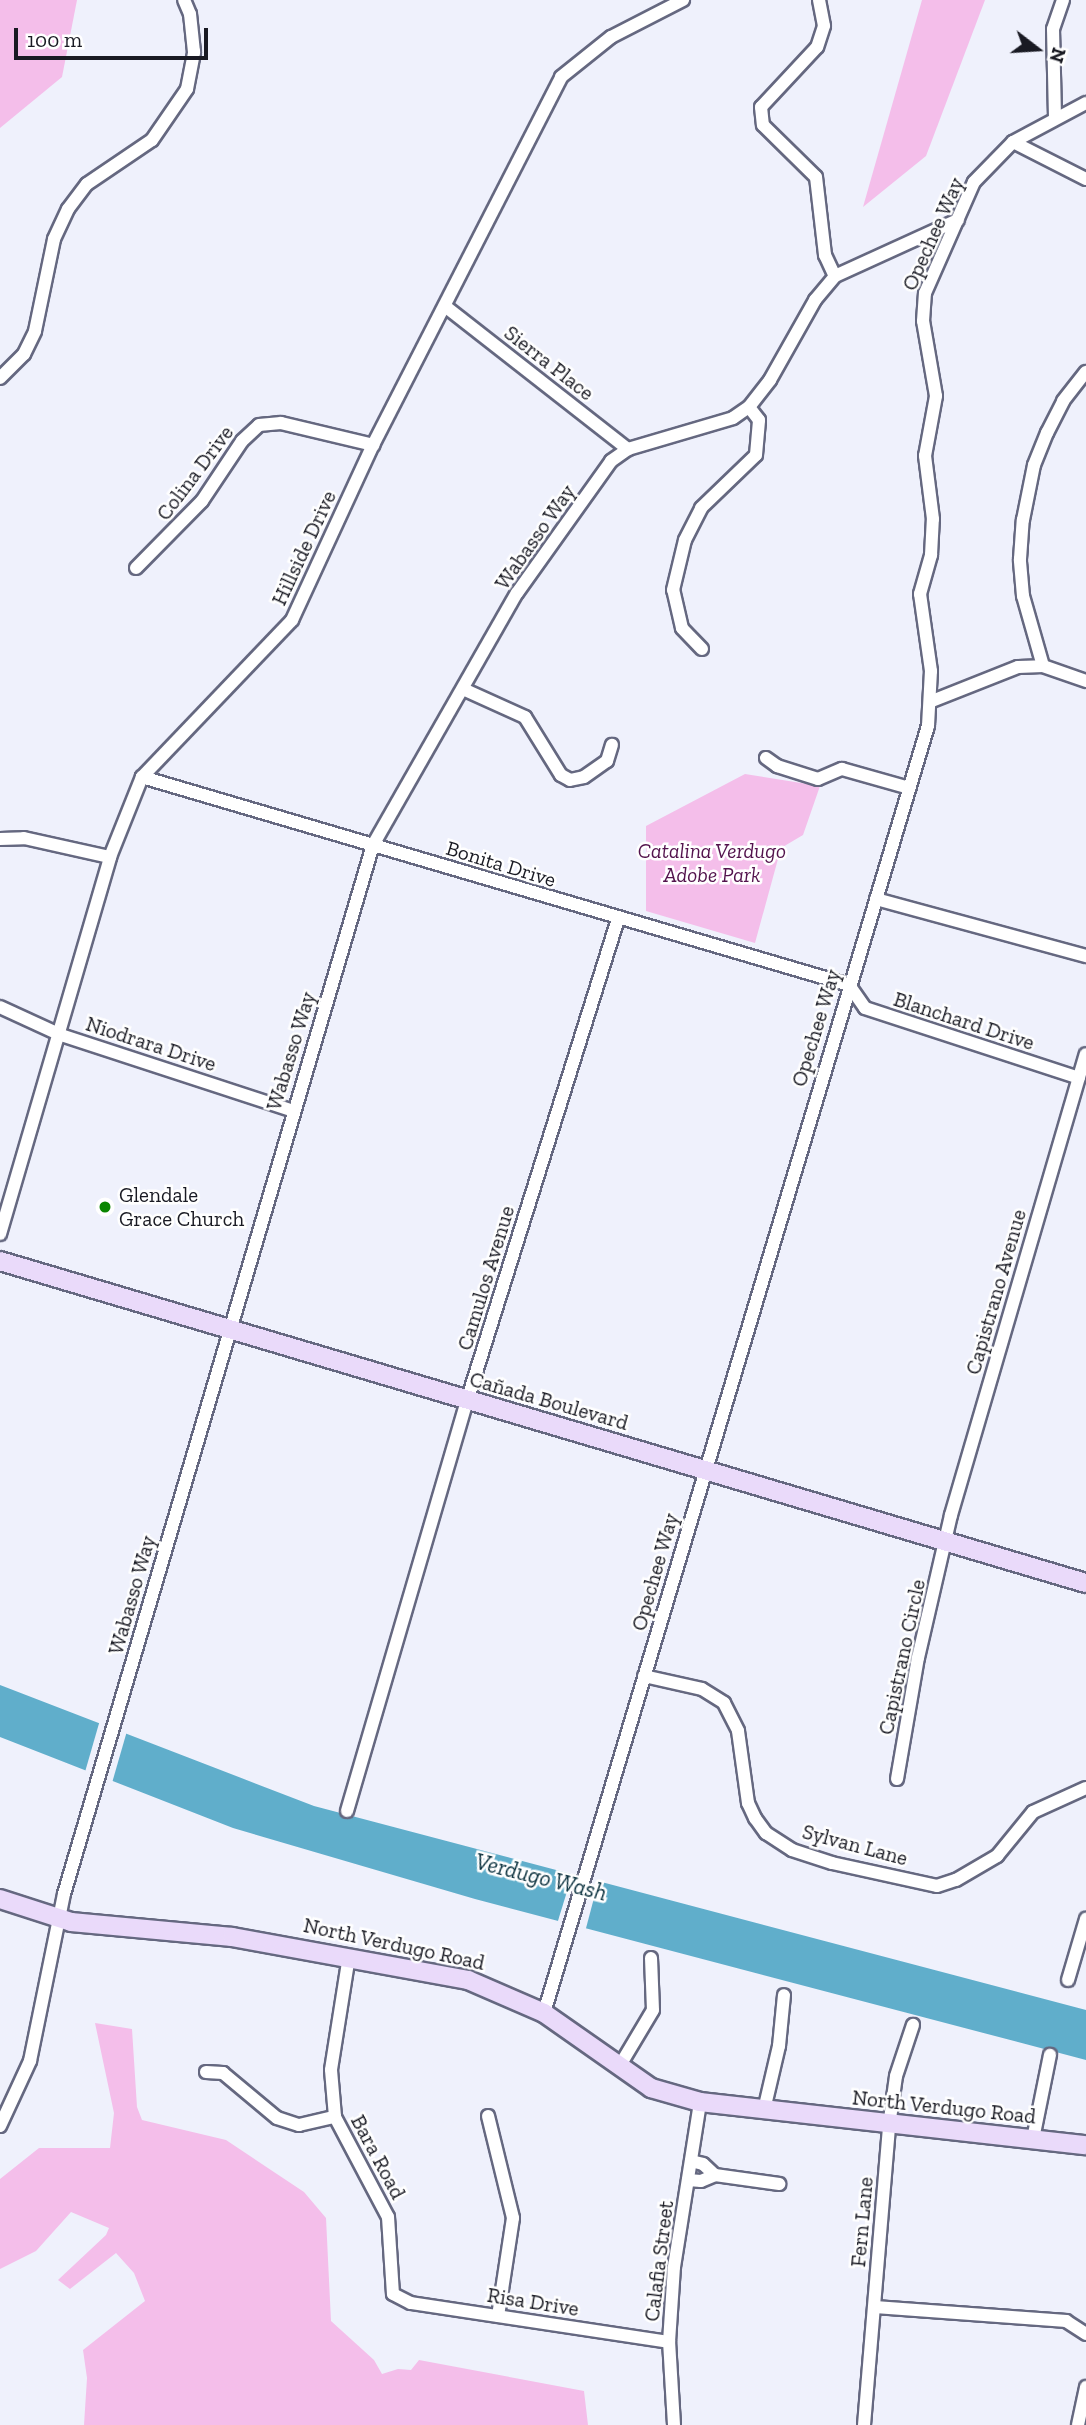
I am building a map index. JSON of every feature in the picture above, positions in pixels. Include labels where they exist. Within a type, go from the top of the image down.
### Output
[{"type":"main road","name":"Cañada Boulevard","points":[[0,1261],[1086,1583]]},
{"type":"main road","name":"North Verdugo Road","points":[[0,1899],[57,1919],[232,1937],[349,1955],[468,1980],[544,2014],[651,2088],[700,2102],[889,2126],[1086,2145]]},
{"type":"street","points":[[0,378],[24,354],[35,331],[54,239],[68,209],[87,184],[152,140],[187,89],[194,52],[190,14],[184,0]]},
{"type":"street","name":"Hillside Drive","points":[[0,1234],[61,1035],[110,857],[142,776],[292,620],[373,445],[446,307],[561,76],[611,37],[683,0]]},
{"type":"street","points":[[819,0],[824,26],[817,47],[761,107],[763,125],[816,177],[824,255],[835,276],[958,220]]},
{"type":"street","points":[[1055,117],[1053,29],[1063,0]]},
{"type":"street","name":"Opechee Way","points":[[544,2014],[909,788],[932,701],[920,594],[931,555],[933,519],[925,456],[936,396],[923,307],[974,182],[1013,142],[1055,117],[1086,103]]},
{"type":"street","points":[[1013,142],[1086,179]]},
{"type":"street","name":"Wabasso Way","points":[[0,2126],[30,2061],[57,1919],[373,845],[517,593],[611,461],[628,449],[713,427],[749,407],[835,276]]},
{"type":"street","name":"Sierra Place","points":[[446,307],[628,449]]},
{"type":"street","points":[[1043,666],[1023,596],[1020,559],[1023,520],[1034,465],[1047,433],[1063,401],[1086,372]]},
{"type":"street","points":[[702,649],[682,628],[673,590],[685,540],[701,508],[757,455],[758,420],[749,407]]},
{"type":"street","name":"Colina Drive","points":[[136,568],[202,501],[242,441],[259,425],[281,423],[373,445]]},
{"type":"street","points":[[932,701],[993,674],[1043,666],[1086,681]]},
{"type":"street","points":[[463,689],[525,717],[561,775],[570,780],[584,777],[607,761],[612,745]]},
{"type":"street","points":[[766,758],[777,766],[818,779],[842,769],[909,788]]},
{"type":"street","name":"Bonita Drive","points":[[142,776],[618,919],[849,985]]},
{"type":"street","points":[[0,839],[24,838],[110,857]]},
{"type":"street","points":[[876,899],[1086,956]]},
{"type":"street","name":"Camulos Avenue","points":[[347,1811],[467,1401],[618,919]]},
{"type":"street","name":"Blanchard Drive","points":[[849,985],[865,1008],[1079,1078]]},
{"type":"street","name":"Niodrara Drive","points":[[0,1007],[61,1035],[293,1111]]},
{"type":"street","name":"Capistrano Avenue","points":[[947,1543],[951,1515],[1086,1054]]},
{"type":"street","name":"Capistrano Circle","points":[[897,1779],[918,1658],[947,1543]]},
{"type":"street","name":"Sylvan Lane","points":[[645,1676],[702,1689],[724,1703],[738,1731],[748,1803],[755,1818],[766,1833],[792,1850],[832,1863],[937,1886],[956,1880],[997,1856],[1033,1812],[1086,1788]]},
{"type":"street","points":[[1068,1980],[1086,1919]]},
{"type":"street","name":"Bara Road","points":[[349,1955],[331,2070],[335,2117],[388,2217],[393,2294]]},
{"type":"street","points":[[619,2067],[653,2010],[651,1958]]},
{"type":"street","points":[[764,2110],[779,2046],[784,1995]]},
{"type":"street","name":"Fern Lane","points":[[864,2425],[889,2126],[896,2076],[913,2025]]},
{"type":"street","points":[[1033,2139],[1050,2056]]},
{"type":"street","points":[[206,2073],[223,2073],[277,2118],[299,2125],[335,2117]]},
{"type":"street","name":"Calafia Street","points":[[674,2425],[669,2342],[700,2102]]},
{"type":"street","points":[[488,2116],[513,2218],[499,2316]]},
{"type":"street","points":[[691,2161],[703,2164],[715,2175]]},
{"type":"street","points":[[688,2180],[701,2181],[715,2175],[779,2184]]},
{"type":"street","name":"Risa Drive","points":[[393,2294],[411,2303],[669,2342]]},
{"type":"street","points":[[875,2307],[1066,2321],[1086,2334]]},
{"type":"street","points":[[1078,2425],[1086,2387]]},
{"type":"green space","points":[[0,0],[77,0],[62,77],[0,128]]},
{"type":"green space","points":[[922,0],[985,0],[926,156],[863,207]]},
{"type":"green space","name":"Catalina Verdugo Adobe Park","points":[[745,774],[820,786],[803,835],[781,848],[755,943],[646,911],[646,826]]},
{"type":"green space","points":[[95,2023],[132,2029],[137,2107],[142,2120],[226,2140],[304,2192],[326,2218],[331,2321],[374,2360],[382,2374],[398,2369],[411,2370],[419,2360],[584,2391],[588,2425],[84,2425],[87,2378],[83,2350],[145,2301],[134,2273],[116,2253],[70,2289],[58,2280],[106,2235],[109,2228],[71,2212],[36,2251],[0,2269],[0,2179],[39,2148],[110,2148],[114,2113]]},
{"type":"water","name":"Verdugo Wash","points":[[0,1685],[314,1806],[1086,2010],[1086,2060],[475,1899],[233,1828],[0,1737]]},
{"type":"pier","points":[[100,1720],[127,1731],[112,1783],[85,1772]]},
{"type":"pier","points":[[573,1872],[599,1879],[585,1932],[557,1924]]},
{"type":"place","name":"Glendale Grace Church","points":[[105,1207]]}]
